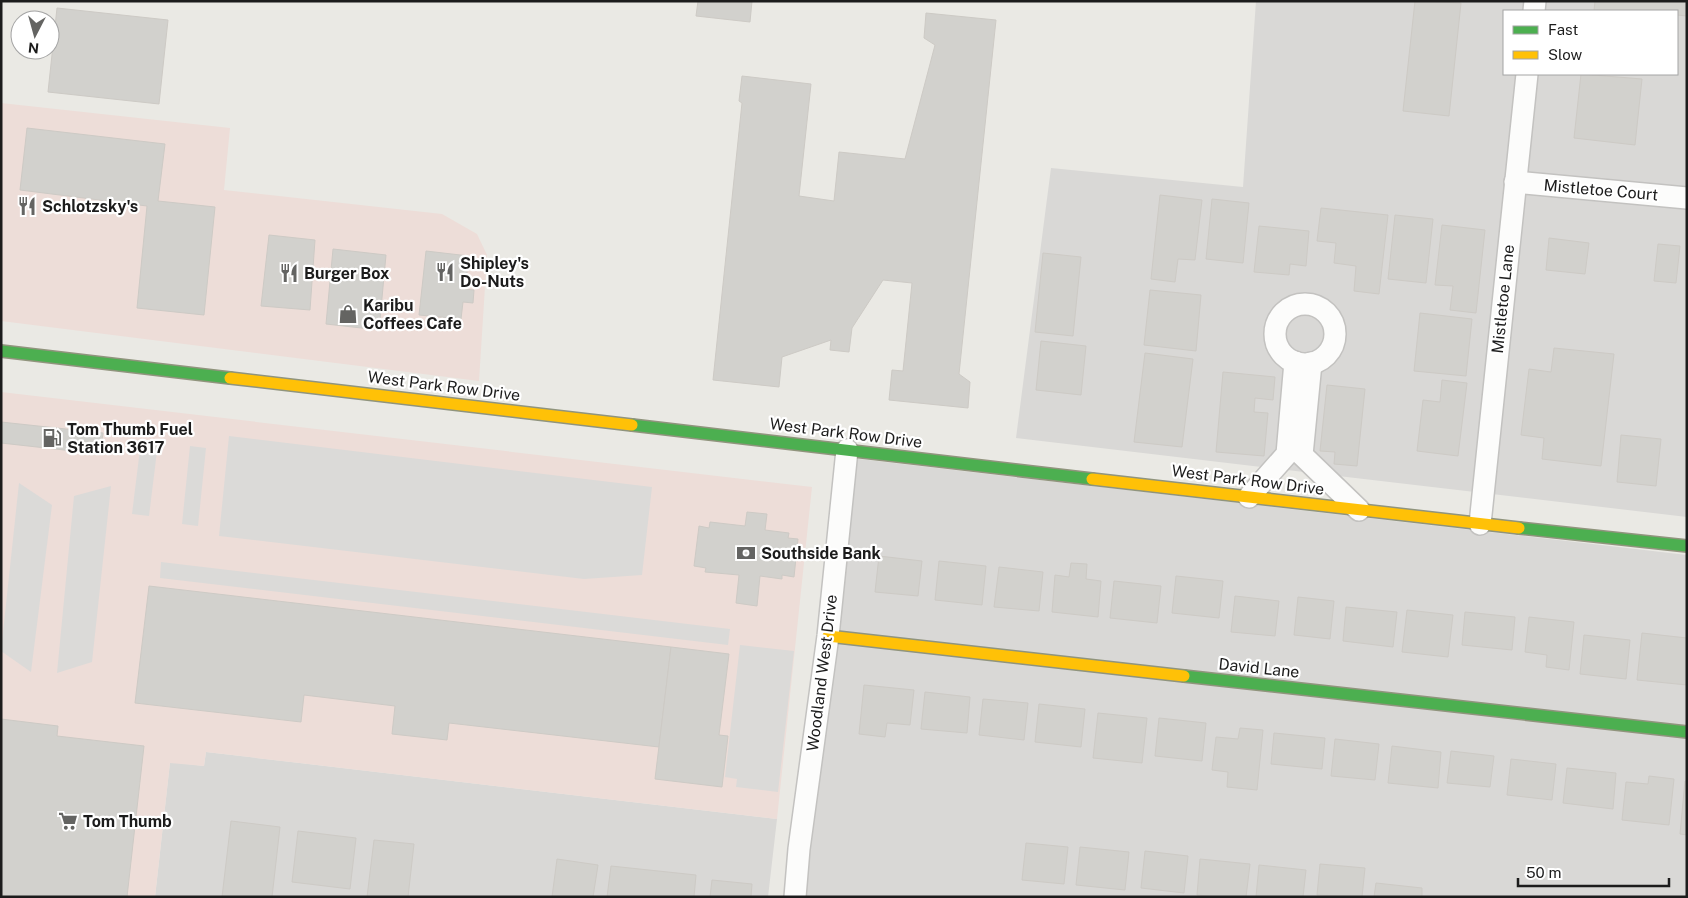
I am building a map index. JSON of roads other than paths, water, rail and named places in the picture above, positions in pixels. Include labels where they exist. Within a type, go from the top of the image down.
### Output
[{"type":"main road","name":"West Park Row Drive","points":[[1,351],[1480,524],[1687,546]]},
{"type":"main road","name":"David Lane","points":[[828,636],[1687,732]]},
{"type":"street","name":"Mistletoe Lane","points":[[1480,524],[1527,75]]},
{"type":"street","name":"Mistletoe Court","points":[[1515,182],[1687,198]]},
{"type":"street","points":[[1249,497],[1295,455],[1303,362]]},
{"type":"street","name":"Woodland West Drive","points":[[794,897],[828,636],[847,450]]},
{"type":"street","points":[[1295,455],[1359,510]]},
{"type":"place","name":"Schlotzsky's","points":[[27,206]]},
{"type":"place","name":"Shipley's Do-Nuts","points":[[445,272]]},
{"type":"place","name":"Burger Box","points":[[289,273]]},
{"type":"place","name":"Karibu Coffees Cafe","points":[[348,314]]},
{"type":"place","name":"Tom Thumb Fuel Station 3617","points":[[52,438]]},
{"type":"place","name":"Southside Bank","points":[[746,553]]},
{"type":"place","name":"Tom Thumb","points":[[68,821]]}]
